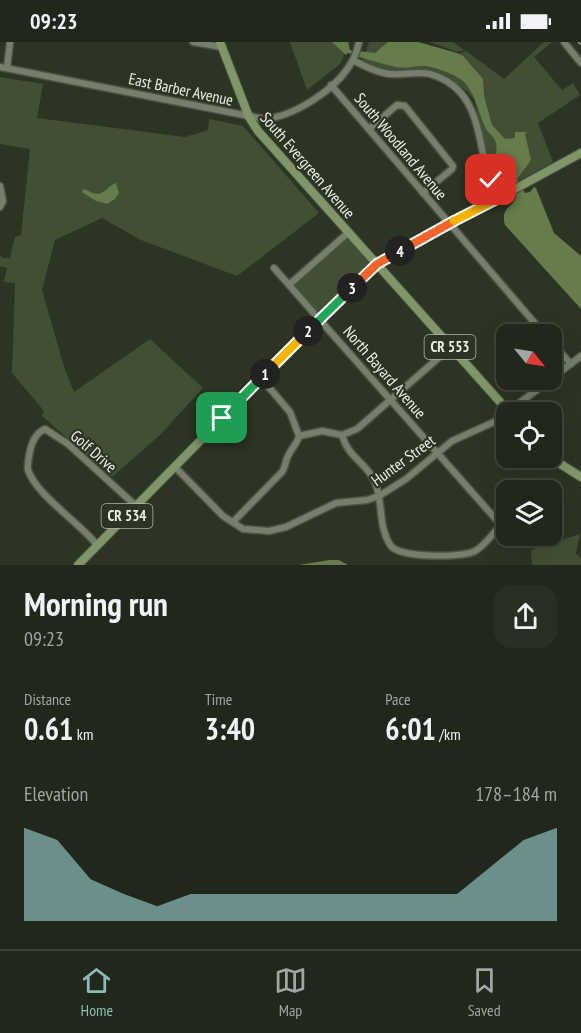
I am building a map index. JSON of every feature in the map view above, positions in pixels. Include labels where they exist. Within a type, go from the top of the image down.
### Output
[{"type":"main road","name":"South Evergreen Avenue","points":[[221,44],[249,117],[258,131],[377,264]]},
{"type":"main road","name":"CR 534","points":[[78,565],[261,378],[377,264],[581,153]]},
{"type":"main road","name":"CR 553","points":[[377,264],[500,402]]},
{"type":"main road","points":[[562,465],[581,477]]},
{"type":"street","points":[[4,68],[10,42]]},
{"type":"street","points":[[194,42],[221,44]]},
{"type":"street","name":"East Barber Avenue","points":[[4,68],[264,119],[284,116],[300,109],[331,85],[342,76],[355,56],[359,42]]},
{"type":"street","points":[[564,42],[581,63]]},
{"type":"street","points":[[355,56],[390,74],[429,74],[449,83],[465,97],[474,117],[497,199]]},
{"type":"street","name":"South Woodland Avenue","points":[[331,85],[535,324]]},
{"type":"street","points":[[369,129],[397,105],[405,105],[453,166],[423,193]]},
{"type":"street","points":[[0,186],[3,201],[0,207]]},
{"type":"street","points":[[290,284],[349,232]]},
{"type":"street","name":"North Bayard Avenue","points":[[274,268],[501,525],[480,548],[468,554],[411,555],[391,545],[383,527],[379,496]]},
{"type":"street","points":[[299,436],[322,431],[342,435],[357,429],[451,347]]},
{"type":"street","points":[[562,354],[571,364]]},
{"type":"street","name":"Hunter Street","points":[[562,371],[581,356]]},
{"type":"street","points":[[233,522],[282,472],[288,454],[297,443],[299,436],[290,411],[261,378]]},
{"type":"street","name":"Hunter Street","points":[[522,402],[537,390]]},
{"type":"street","name":"Hunter Street","points":[[175,467],[223,516],[243,529],[269,531],[286,527],[336,503],[367,500],[379,496],[464,434],[496,420]]},
{"type":"street","name":"Golf Drive","points":[[97,545],[35,483],[28,470],[32,444],[37,435],[45,429],[68,444],[136,507]]},
{"type":"street","points":[[342,435],[352,456],[374,479],[379,496]]},
{"type":"shaded area","points":[[290,42],[350,42],[340,64],[307,90]]},
{"type":"shaded area","points":[[332,42],[348,42],[350,50],[375,53],[388,42],[418,42],[463,56],[483,79],[484,96],[492,125],[505,139],[515,138],[515,132],[527,132],[525,134],[531,160],[517,179],[525,193],[536,188],[554,233],[581,256],[581,309],[505,225],[505,211],[514,201],[516,194],[511,183],[501,180],[493,171],[495,141],[486,129],[475,99],[465,83],[434,68],[424,66],[399,68],[348,53],[346,55]]},
{"type":"shaded area","points":[[369,42],[418,42],[458,54],[466,51],[504,79],[544,42],[552,42],[534,57],[562,90],[573,83],[580,95],[538,123],[553,162],[497,193],[474,99],[467,91],[442,74],[423,70],[390,73],[362,62]]},
{"type":"shaded area","points":[[430,42],[453,42],[464,50],[457,52]]},
{"type":"shaded area","points":[[0,77],[43,84],[37,118],[185,137],[208,130],[209,119],[243,126],[319,213],[237,276],[141,240],[102,218],[55,240],[42,290],[65,370],[74,392],[150,339],[203,388],[160,435],[112,477],[42,416],[44,411],[12,373],[15,283],[4,282],[7,268],[0,266],[0,254],[2,258],[10,258],[15,237],[21,235],[30,149],[0,144]]},
{"type":"shaded area","points":[[116,183],[119,193],[107,204],[96,201],[82,192],[83,189],[100,194]]},
{"type":"shaded area","points":[[348,237],[369,260],[369,265],[320,315],[294,284]]},
{"type":"shaded area","points":[[580,534],[576,554],[581,559],[581,565],[532,565],[531,550],[543,546],[562,546],[562,540]]},
{"type":"shaded area","points":[[339,560],[348,565],[299,565]]},
{"type":"route","points":[[222,418],[377,264],[497,199],[491,180]]}]
